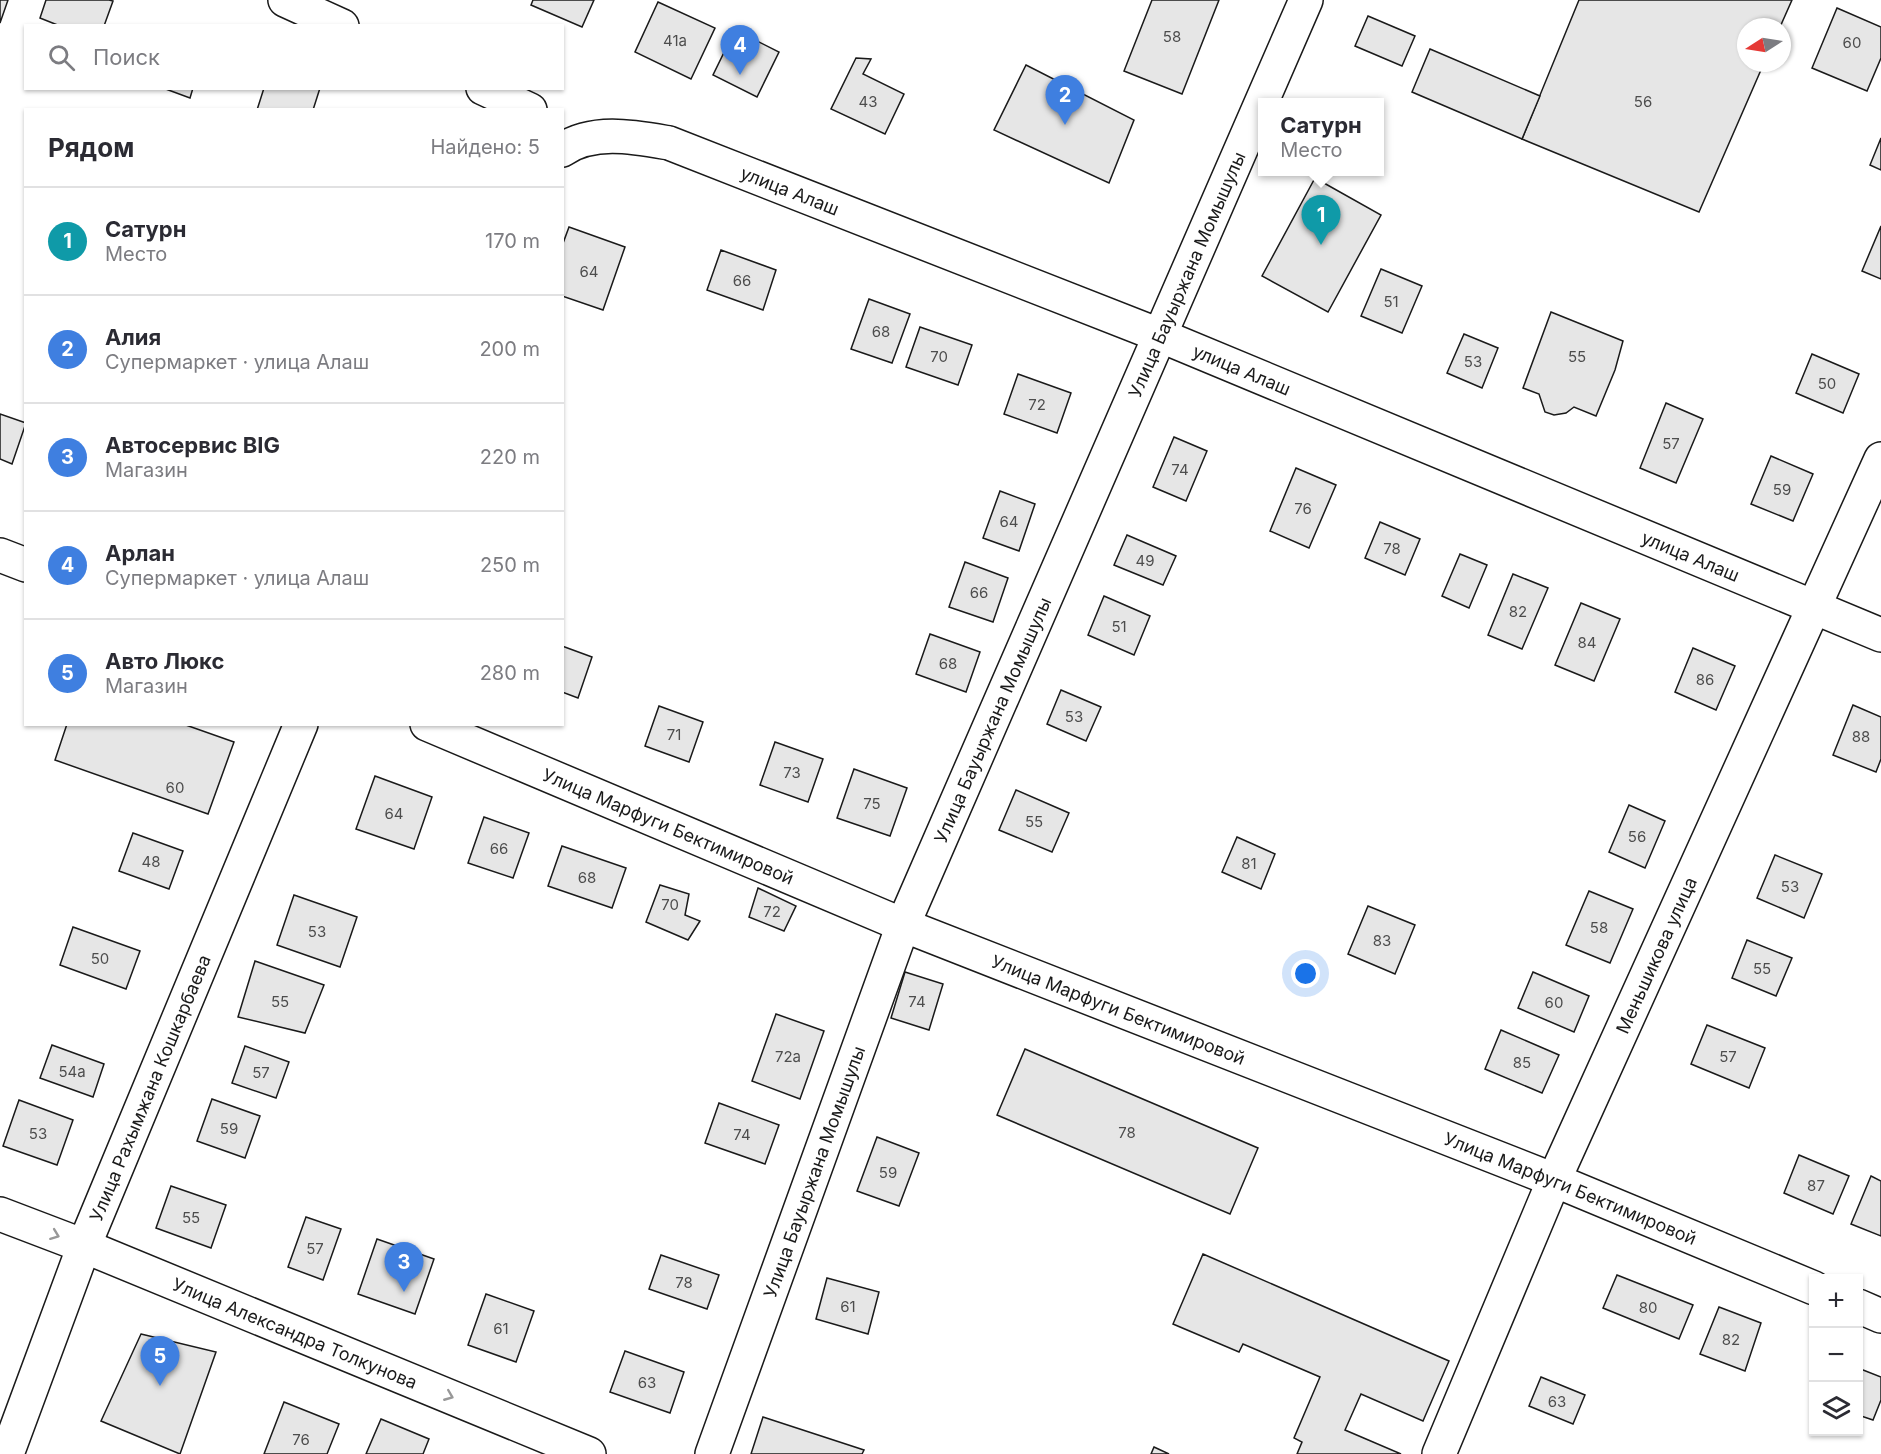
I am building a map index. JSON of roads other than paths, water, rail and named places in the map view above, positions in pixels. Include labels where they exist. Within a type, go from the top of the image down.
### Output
[{"type":"street","points":[[285,0],[338,24]]},
{"type":"street","name":"Улица Бауыржана Момышулы","points":[[1263,98],[1306,0]]},
{"type":"street","points":[[487,90],[526,108]]},
{"type":"street","name":"Улица Бауыржана Момышулы","points":[[712,1454],[903,925],[1258,109]]},
{"type":"street","name":"улица Алаш","points":[[565,144],[597,137],[634,137],[669,143],[1159,335],[1881,635]]},
{"type":"street","name":"Меньшикова улица","points":[[1439,1454],[1554,1180],[1881,459]]},
{"type":"street","points":[[0,555],[24,564]]},
{"type":"street","name":"Улица Рахымжана Кошкарбаева","points":[[7,1454],[84,1246],[300,726]]},
{"type":"street","name":"Улица Марфуги Бектимировой","points":[[432,726],[903,925],[1554,1180],[1809,1286]]},
{"type":"street","name":"Улица Александра Толкунова","points":[[0,1214],[84,1246],[589,1454]]},
{"type":"street","points":[[1863,1308],[1881,1316]]},
{"type":"place","name":"Арлан","points":[[740,75]]},
{"type":"place","name":"Алия","points":[[1065,125]]},
{"type":"place","name":"Сатурн","points":[[1321,245]]},
{"type":"place","name":"Автосервис BIG","points":[[404,1292]]},
{"type":"place","name":"Авто Люкс","points":[[160,1386]]}]
